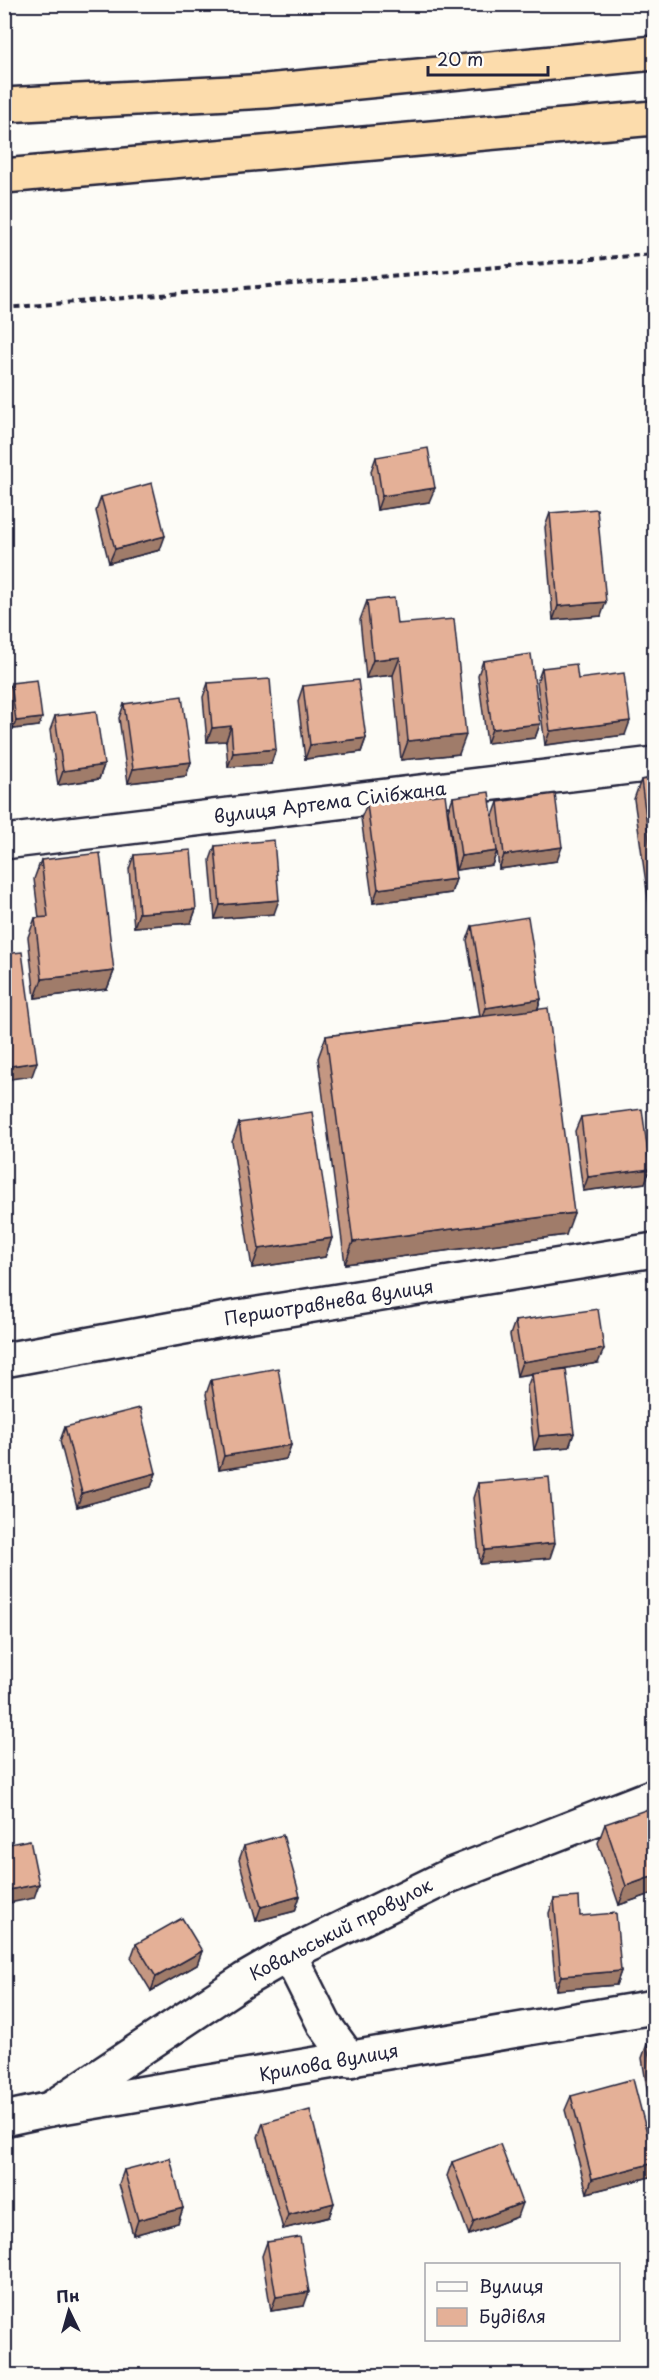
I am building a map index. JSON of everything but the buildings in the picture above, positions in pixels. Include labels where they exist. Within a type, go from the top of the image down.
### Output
[{"type":"highway","points":[[4,105],[266,91],[654,53]]},
{"type":"highway","points":[[4,176],[654,118]]},
{"type":"street","name":"вулиця Артема Сілібжана","points":[[4,842],[654,764]]},
{"type":"street","name":"Першотравнева вулиця","points":[[4,1360],[233,1318],[654,1250]]},
{"type":"street","name":"Ковальський провулок","points":[[50,2109],[244,1980],[289,1954],[451,1875],[654,1796]]},
{"type":"street","points":[[289,1954],[324,2024],[350,2060]]},
{"type":"street","name":"Крилова вулиця","points":[[4,2119],[50,2109],[654,2007]]},
{"type":"path","points":[[4,309],[654,254]]}]
